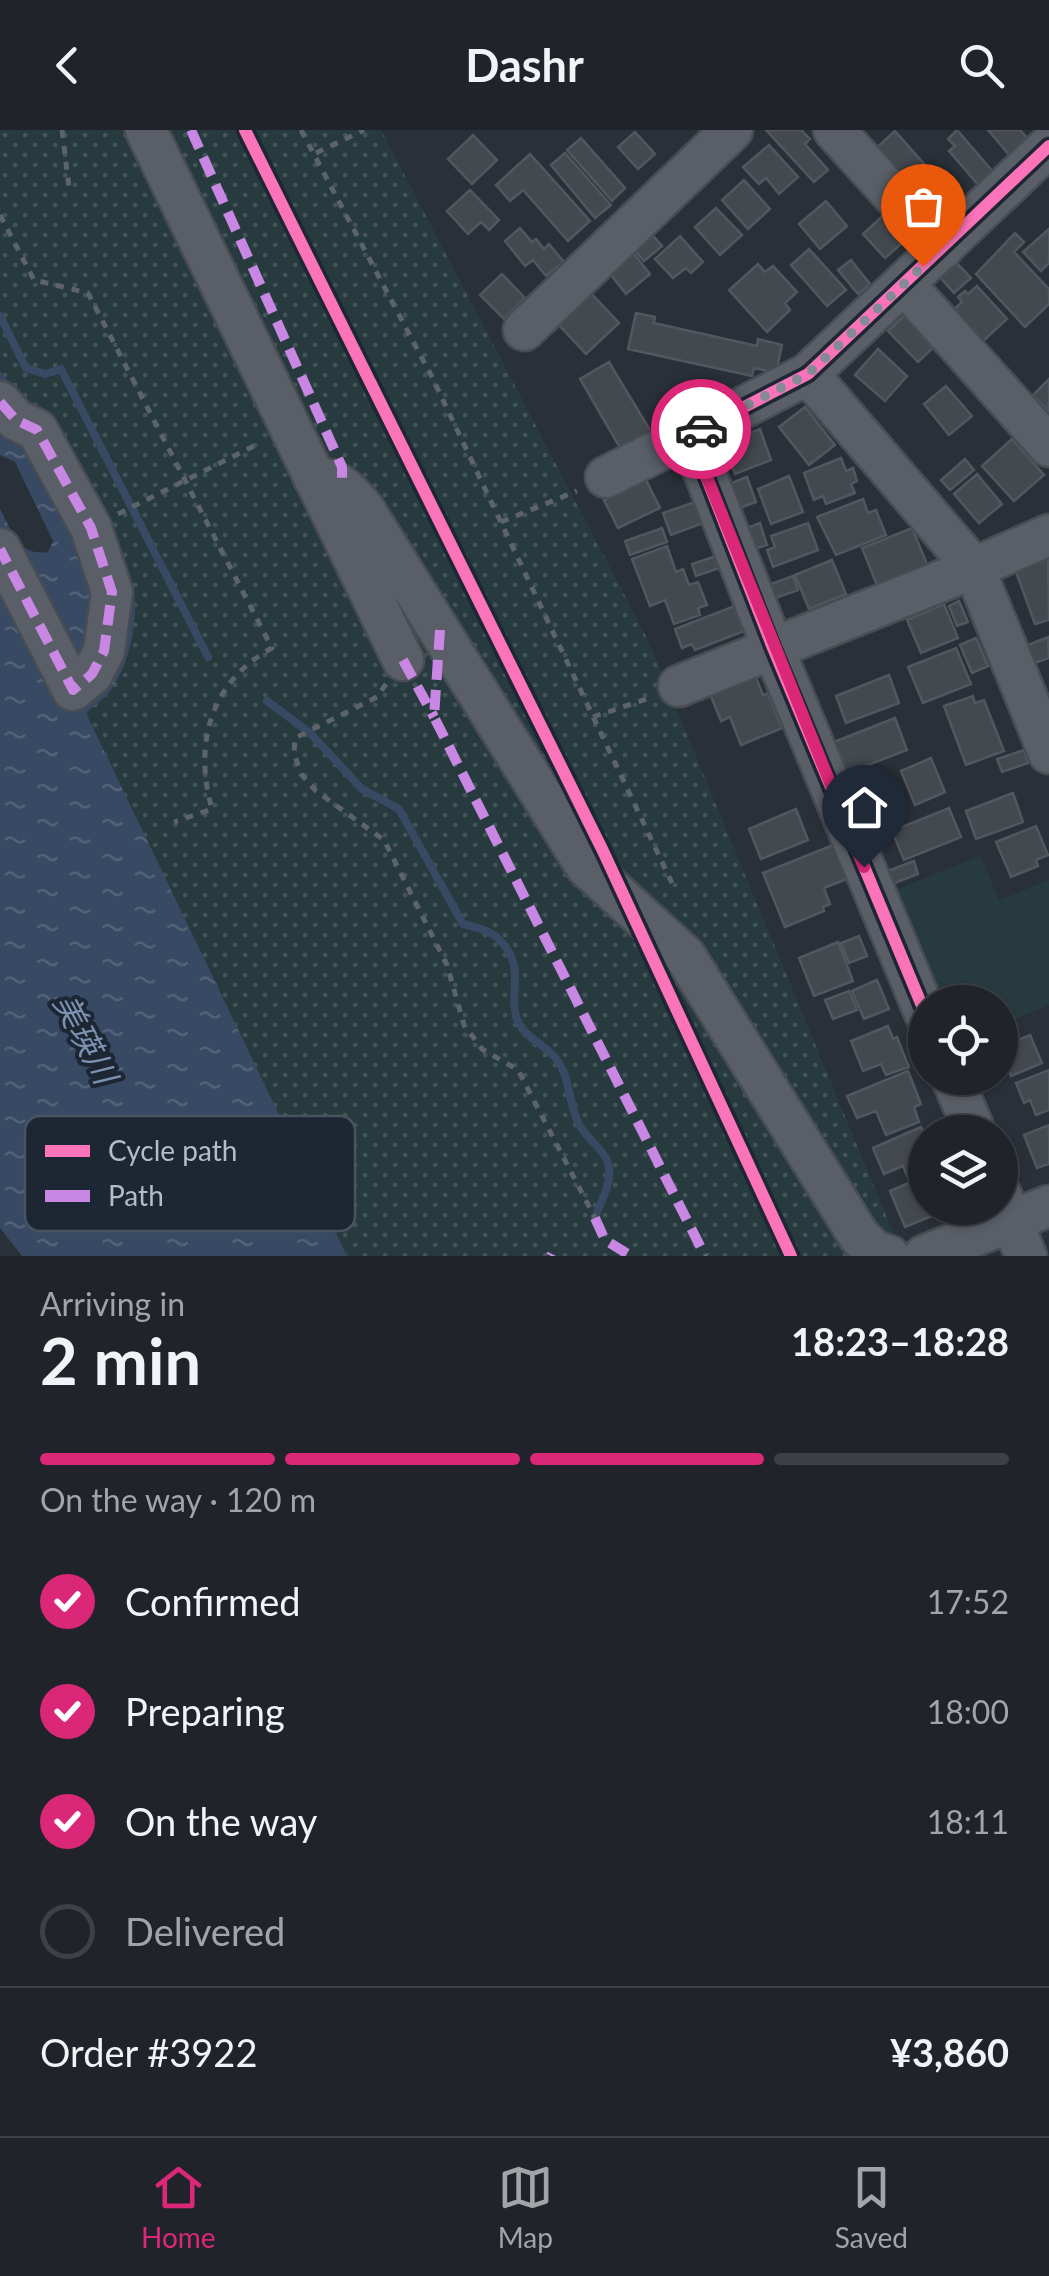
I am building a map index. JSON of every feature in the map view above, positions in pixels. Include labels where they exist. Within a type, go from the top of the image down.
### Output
[{"type":"street","points":[[146,130],[403,660]]},
{"type":"street","points":[[524,330],[732,130]]},
{"type":"street","points":[[834,130],[942,249]]},
{"type":"street","points":[[606,477],[808,374],[942,249],[1042,165]]},
{"type":"street","points":[[904,284],[1049,446]]},
{"type":"street","points":[[808,374],[974,568],[1049,754]]},
{"type":"street","points":[[0,402],[16,420],[37,430],[91,528],[112,592],[104,651],[92,674],[72,690],[0,549]]},
{"type":"street","points":[[690,435],[773,648],[913,985]]},
{"type":"street","points":[[314,478],[326,477],[342,485],[363,508],[586,866],[685,956],[859,1236],[874,1251],[888,1256]]},
{"type":"street","points":[[665,692],[1049,535]]},
{"type":"street","points":[[1018,1222],[1049,1206]]},
{"type":"street","points":[[924,1256],[1010,1225]]},
{"type":"path","points":[[62,130],[69,187]]},
{"type":"path","points":[[301,130],[432,377],[672,883]]},
{"type":"path","points":[[316,153],[364,130]]},
{"type":"path","points":[[0,214],[34,280],[88,293],[272,648],[248,661],[210,716],[204,780],[212,808],[174,822]]},
{"type":"path","points":[[118,515],[290,428]]},
{"type":"path","points":[[501,522],[556,500]]},
{"type":"path","points":[[403,660],[376,698],[295,738],[294,752],[301,774],[316,791],[384,840],[448,965],[464,1025],[482,1049],[518,1070],[595,1218]]},
{"type":"path","points":[[594,717],[665,692]]},
{"type":"green space","points":[[0,130],[381,130],[647,638],[903,1256],[347,1256],[335,1231],[355,1231],[355,1116],[279,1116],[85,713],[110,692],[29,407],[0,371]]},
{"type":"green space","points":[[981,855],[999,900],[1049,880],[1049,1005],[1018,1018],[1018,985],[932,985],[893,891]]},
{"type":"water","name":"美瑛川","points":[[0,371],[29,407],[49,412],[119,545],[135,600],[131,642],[116,682],[86,713],[280,1116],[25,1116],[25,1231],[335,1231],[347,1256],[22,1256],[0,1228],[0,509],[23,546],[48,552],[53,541],[15,462],[0,455]]},
{"type":"building","points":[[766,130],[801,130],[810,139],[805,144],[828,170],[814,182]]},
{"type":"building","points":[[957,130],[995,174],[980,187],[949,151],[955,146],[948,139]]},
{"type":"building","points":[[988,130],[1020,130],[1030,141],[1011,157]]},
{"type":"building","points":[[895,131],[925,165],[903,185],[872,152]]},
{"type":"building","points":[[635,132],[655,154],[638,169],[618,147]]},
{"type":"building","points":[[473,135],[497,160],[472,184],[448,159]]},
{"type":"building","points":[[581,138],[625,188],[612,201],[567,150]]},
{"type":"building","points":[[769,145],[798,177],[779,194],[766,178],[759,184],[743,167]]},
{"type":"building","points":[[565,153],[611,205],[595,218],[551,165]]},
{"type":"building","points":[[530,154],[590,221],[568,241],[523,190],[510,201],[496,185]]},
{"type":"building","points":[[935,170],[958,195],[932,218],[909,194]]},
{"type":"building","points":[[744,180],[770,209],[748,229],[722,200]]},
{"type":"building","points":[[470,190],[499,220],[489,230],[481,222],[468,234],[447,211]]},
{"type":"building","points":[[826,201],[847,226],[820,249],[799,224]]},
{"type":"building","points":[[892,207],[915,232],[885,258],[863,234]]},
{"type":"building","points":[[716,208],[742,235],[720,255],[695,227]]},
{"type":"building","points":[[520,228],[544,249],[549,244],[564,262],[546,276],[533,260],[525,266],[505,241]]},
{"type":"building","points":[[1049,229],[1049,263],[1041,271],[1023,252]]},
{"type":"building","points":[[649,231],[662,246],[644,261],[631,246]]},
{"type":"building","points":[[1015,233],[1024,242],[1014,252],[1049,289],[1049,304],[1025,327],[976,274]]},
{"type":"building","points":[[680,236],[703,262],[691,273],[686,268],[673,278],[655,259]]},
{"type":"building","points":[[809,249],[846,290],[827,306],[791,265]]},
{"type":"building","points":[[634,254],[650,274],[626,294],[610,274]]},
{"type":"building","points":[[851,260],[870,284],[858,294],[838,270]]},
{"type":"building","points":[[954,260],[971,278],[954,293],[938,275]]},
{"type":"building","points":[[758,264],[765,272],[773,266],[797,292],[785,303],[790,310],[767,332],[729,290]]},
{"type":"building","points":[[502,274],[525,298],[504,319],[480,295]]},
{"type":"building","points":[[977,286],[1007,319],[981,343],[952,311],[962,302],[958,297]]},
{"type":"building","points":[[589,291],[619,323],[586,354],[556,322]]},
{"type":"building","points":[[909,311],[939,342],[918,362],[888,331]]},
{"type":"building","points":[[636,313],[655,317],[654,323],[757,346],[758,339],[782,345],[776,373],[754,368],[752,376],[628,349]]},
{"type":"building","points":[[878,349],[907,376],[885,401],[855,375]]},
{"type":"building","points":[[609,362],[653,435],[623,453],[580,379]]},
{"type":"building","points":[[1049,379],[1049,412],[1033,395]]},
{"type":"building","points":[[946,386],[972,416],[949,435],[924,404]]},
{"type":"building","points":[[805,407],[835,445],[809,465],[779,427]]},
{"type":"building","points":[[760,429],[771,460],[735,474],[723,443]]},
{"type":"building","points":[[1012,439],[1044,475],[1014,501],[982,466]]},
{"type":"building","points":[[841,458],[846,471],[853,468],[857,481],[851,484],[855,493],[826,504],[823,496],[814,500],[804,473]]},
{"type":"building","points":[[965,459],[974,470],[950,490],[941,480]]},
{"type":"building","points":[[977,474],[1002,504],[979,523],[954,494]]},
{"type":"building","points":[[789,476],[803,512],[771,524],[758,489]]},
{"type":"building","points":[[747,477],[756,502],[737,509],[729,484]]},
{"type":"building","points":[[646,480],[660,508],[618,528],[604,500]]},
{"type":"building","points":[[863,499],[868,513],[876,510],[886,535],[836,555],[817,517]]},
{"type":"building","points":[[695,502],[703,523],[671,535],[663,513]]},
{"type":"building","points":[[760,523],[767,545],[754,549],[747,528]]},
{"type":"building","points":[[808,523],[818,550],[773,567],[767,550],[775,547],[771,536]]},
{"type":"building","points":[[662,528],[667,542],[630,555],[625,541]]},
{"type":"building","points":[[912,528],[927,564],[877,585],[862,548]]},
{"type":"building","points":[[667,546],[676,572],[683,569],[689,585],[698,582],[707,605],[698,608],[700,615],[674,624],[665,600],[650,606],[632,559]]},
{"type":"building","points":[[719,555],[723,567],[696,576],[692,564]]},
{"type":"building","points":[[1048,557],[1049,620],[1035,624],[1015,569]]},
{"type":"building","points":[[832,560],[846,594],[809,609],[795,575]]},
{"type":"building","points":[[793,576],[798,590],[773,599],[768,585]]},
{"type":"building","points":[[959,601],[968,622],[957,626],[949,606]]},
{"type":"building","points":[[944,604],[958,638],[921,653],[907,620]]},
{"type":"building","points":[[737,605],[747,630],[695,650],[692,644],[682,648],[675,629]]},
{"type":"building","points":[[1048,637],[1049,658],[1035,663],[1028,645]]},
{"type":"building","points":[[976,638],[988,666],[972,673],[960,645]]},
{"type":"building","points":[[956,648],[971,684],[923,703],[908,667]]},
{"type":"building","points":[[755,675],[763,695],[768,693],[782,728],[741,745],[730,717],[721,721],[710,694]]},
{"type":"building","points":[[889,675],[899,703],[846,723],[836,696]]},
{"type":"building","points":[[973,696],[975,703],[984,700],[1004,751],[966,765],[944,706]]},
{"type":"building","points":[[895,718],[907,750],[847,773],[834,742]]},
{"type":"building","points":[[1024,750],[1028,763],[1002,772],[997,759]]},
{"type":"building","points":[[931,758],[945,792],[915,805],[901,771]]},
{"type":"building","points":[[1013,793],[1023,822],[976,839],[966,811]]},
{"type":"building","points":[[949,808],[961,837],[904,860],[892,831]]},
{"type":"building","points":[[796,809],[808,840],[761,859],[749,829]]},
{"type":"building","points":[[1036,826],[1048,855],[1036,860],[1038,866],[1011,877],[996,842]]},
{"type":"building","points":[[838,843],[852,877],[824,888],[830,904],[823,907],[824,911],[785,927],[763,873]]},
{"type":"building","points":[[914,861],[918,874],[890,885],[885,872]]},
{"type":"building","points":[[859,936],[867,956],[849,963],[841,943]]},
{"type":"building","points":[[838,942],[853,981],[814,996],[799,958]]},
{"type":"building","points":[[877,980],[889,1009],[864,1019],[852,991]]},
{"type":"building","points":[[849,991],[857,1010],[833,1019],[825,1000]]},
{"type":"building","points":[[888,1026],[893,1039],[897,1037],[908,1067],[886,1075],[881,1064],[863,1071],[851,1041]]},
{"type":"building","points":[[1030,1035],[1042,1063],[1018,1073],[1018,1040]]},
{"type":"building","points":[[1049,1070],[1049,1110],[1036,1115],[1030,1100],[1024,1103],[1018,1082]]},
{"type":"building","points":[[908,1071],[908,1095],[917,1095],[921,1104],[914,1107],[917,1115],[908,1115],[908,1126],[886,1135],[876,1111],[857,1118],[847,1096]]},
{"type":"building","points":[[1049,1125],[1049,1164],[1037,1168],[1024,1135]]},
{"type":"building","points":[[908,1133],[908,1176],[903,1166],[884,1174],[873,1148]]},
{"type":"building","points":[[908,1183],[910,1225],[905,1227],[890,1191]]},
{"type":"waterway","points":[[0,316],[26,368],[45,374],[61,369],[208,657]]},
{"type":"waterway","points":[[267,701],[310,733],[362,789],[399,809],[463,924],[493,934],[507,949],[514,966],[519,1024],[557,1060],[579,1124],[609,1167],[609,1179],[595,1218]]},
{"type":"marked path","points":[[191,130],[342,467],[342,485]]},
{"type":"marked path","points":[[0,402],[16,420],[37,430],[91,528],[112,592],[104,651],[92,674],[73,690],[0,549]]},
{"type":"marked path","points":[[440,630],[434,717],[705,1256]]},
{"type":"marked path","points":[[403,660],[434,717]]},
{"type":"marked path","points":[[595,1218],[605,1240],[631,1256]]},
{"type":"cycle path","points":[[245,130],[603,851],[791,1256]]},
{"type":"cycle path","points":[[913,985],[773,648],[690,435],[808,374],[1049,146]]},
{"type":"way so far","points":[[701,429],[808,374],[923,266]]},
{"type":"route","points":[[701,429],[690,435],[864,867]]}]
